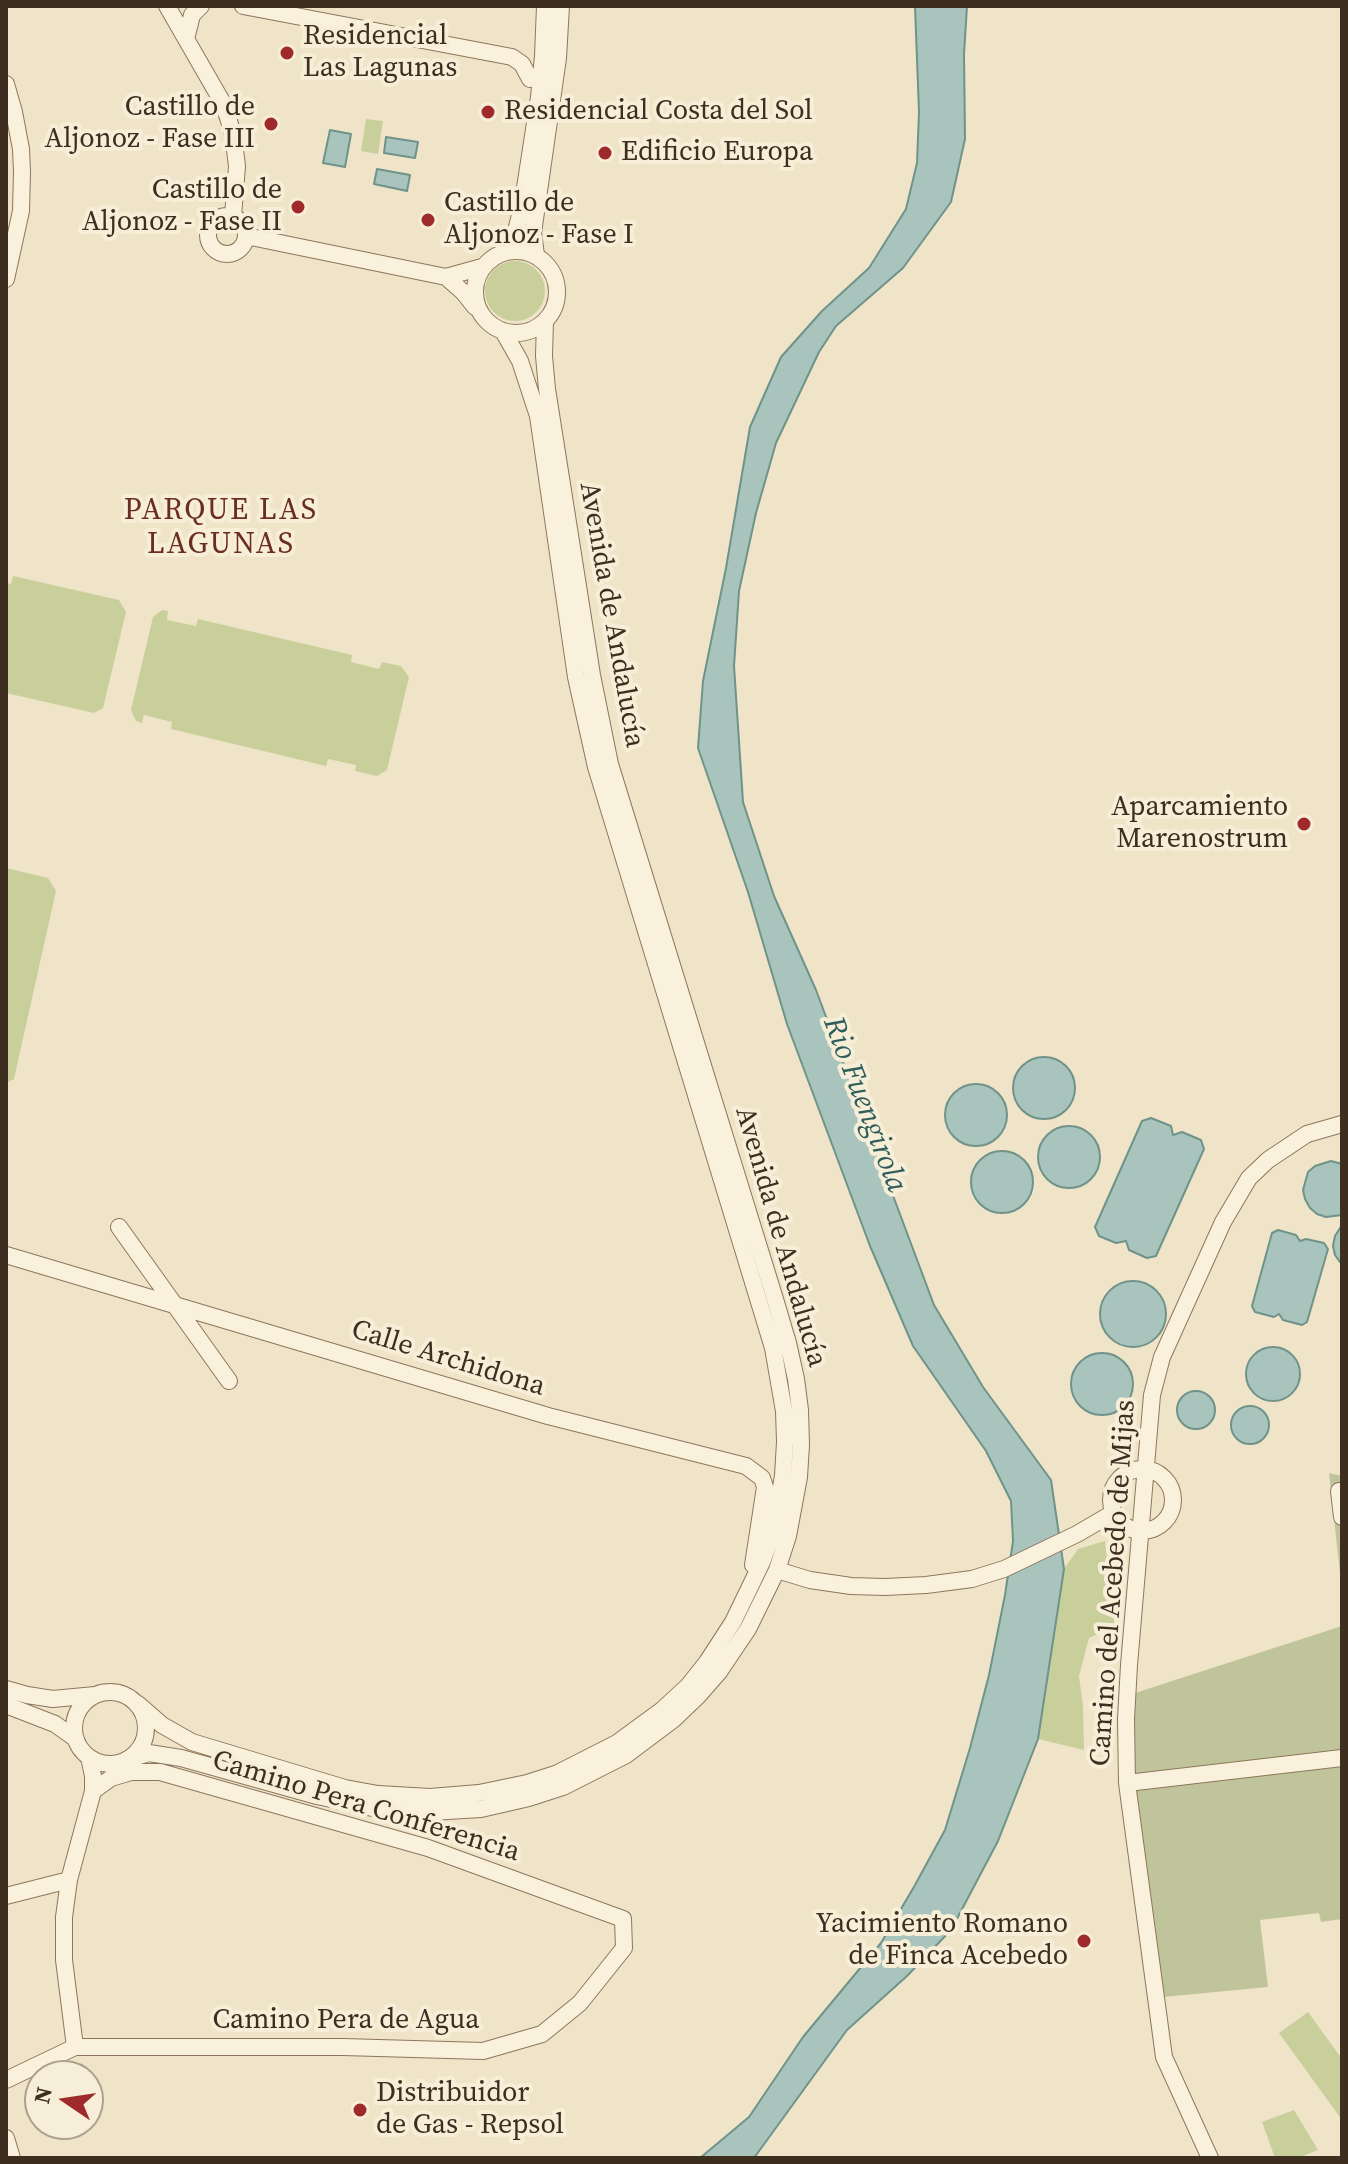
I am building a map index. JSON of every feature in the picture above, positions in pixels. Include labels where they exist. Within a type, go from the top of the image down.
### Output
[{"type":"street","points":[[167,6],[224,105],[233,134],[237,166],[233,216]]},
{"type":"street","points":[[186,39],[192,15],[201,6]]},
{"type":"street","points":[[243,6],[512,57],[522,64],[530,79]]},
{"type":"street","points":[[507,251],[522,207],[539,97],[545,6]]},
{"type":"street","points":[[536,255],[533,233],[558,58],[561,6]]},
{"type":"street","points":[[6,84],[17,125],[22,172],[19,219],[6,279]]},
{"type":"street","points":[[221,216],[233,216],[243,224],[246,236],[241,248],[229,254],[211,246],[208,234],[212,223],[221,216]]},
{"type":"street","points":[[246,236],[446,277],[482,267],[499,253],[528,252],[550,268],[556,281],[557,296],[545,321],[533,330],[521,333],[503,331],[486,321],[463,292],[446,277]]},
{"type":"street","points":[[478,311],[474,286],[482,267]]},
{"type":"street","name":"Avenida de Andalucía","points":[[126,1760],[149,1753],[181,1758],[317,1796],[377,1809],[431,1812],[481,1809],[563,1787],[626,1755],[674,1719],[719,1672],[748,1629],[777,1570],[788,1536],[799,1477],[801,1445],[796,1379],[775,1299],[610,764],[592,675],[549,401],[544,356],[545,321]]},
{"type":"street","name":"Avenida de Andalucía","points":[[138,1704],[162,1725],[192,1742],[320,1782],[378,1794],[430,1797],[479,1793],[527,1783],[558,1773],[617,1743],[662,1710],[688,1686],[733,1622],[773,1532],[783,1476],[784,1411],[780,1379],[761,1304],[596,767],[576,677],[538,416],[520,361],[503,331]]},
{"type":"street","name":"Camino del Acebedo de Mijas","points":[[1210,2158],[1164,2057],[1127,1783],[1126,1719],[1152,1395],[1162,1357],[1236,1198],[1249,1178],[1268,1160],[1307,1134],[1342,1124]]},
{"type":"street","points":[[119,1227],[229,1381]]},
{"type":"street","name":"Calle Archidona","points":[[6,1255],[548,1416],[746,1466],[762,1478],[765,1487],[748,1593]]},
{"type":"street","points":[[1145,1470],[1160,1475],[1168,1483],[1173,1496],[1172,1507],[1162,1524],[1149,1531],[1130,1530],[1119,1523],[1113,1513],[1110,1504],[1112,1489],[1131,1471],[1145,1470]]},
{"type":"street","points":[[1339,1491],[1342,1517]]},
{"type":"street","points":[[777,1570],[810,1580],[851,1586],[926,1585],[972,1579],[1004,1569],[1113,1513]]},
{"type":"street","points":[[6,1689],[53,1699],[118,1693],[138,1704],[143,1713],[146,1734],[137,1753],[109,1770],[93,1791]]},
{"type":"street","points":[[96,1695],[80,1708],[76,1718],[76,1739],[89,1757],[106,1764],[126,1760]]},
{"type":"street","points":[[6,1705],[55,1724],[76,1739]]},
{"type":"street","points":[[75,2047],[64,1960],[64,1917],[69,1880],[93,1791],[89,1757]]},
{"type":"street","points":[[1127,1783],[1342,1758]]},
{"type":"street","name":"Camino Pera Conferencia","points":[[93,1791],[111,1778],[131,1772],[160,1772],[428,1848],[623,1919]]},
{"type":"street","points":[[6,1896],[69,1880]]},
{"type":"street","name":"Camino Pera de Agua","points":[[6,2080],[75,2047],[328,2047],[483,2051],[542,2034],[580,2003],[624,1948],[623,1919]]},
{"type":"street","points":[[6,2138],[12,2158]]},
{"type":"green space","points":[[366,119],[383,121],[378,154],[361,151]]},
{"type":"green space","points":[[515,261],[526,263],[536,270],[543,280],[543,302],[536,312],[526,319],[515,321],[504,319],[494,312],[487,302],[485,291],[487,280],[494,270],[504,263]]},
{"type":"green space","points":[[13,576],[119,600],[126,612],[103,708],[94,713],[6,693],[6,583],[11,584]]},
{"type":"green space","points":[[162,610],[168,611],[167,620],[196,626],[198,619],[352,655],[351,662],[379,669],[382,662],[401,666],[409,677],[387,770],[377,776],[355,771],[356,765],[328,759],[326,766],[171,729],[172,722],[144,715],[142,723],[136,721],[131,710],[153,617]]},
{"type":"green space","points":[[6,868],[48,878],[56,891],[14,1079],[6,1083]]},
{"type":"green space","points":[[1329,1473],[1342,1476],[1342,1591]]},
{"type":"green space","points":[[1105,1541],[1115,1627],[1089,1638],[1079,1676],[1084,1750],[1038,1739],[1064,1569],[1078,1549]]},
{"type":"green space","points":[[1342,1626],[1342,1919],[1321,1922],[1319,1913],[1260,1920],[1268,1987],[1163,1997],[1133,1780],[1135,1693]]},
{"type":"green space","points":[[1308,2012],[1342,2059],[1342,2120],[1279,2033]]},
{"type":"green space","points":[[1294,2110],[1318,2150],[1298,2158],[1275,2158],[1262,2122]]},
{"type":"water","points":[[915,6],[967,6],[965,139],[951,202],[903,268],[836,326],[819,352],[776,443],[756,513],[739,591],[734,666],[743,802],[774,896],[816,990],[934,1305],[983,1387],[1051,1480],[1064,1569],[1038,1739],[998,1841],[951,1930],[907,1976],[847,2030],[754,2158],[700,2158],[749,2117],[803,2037],[881,1943],[945,1830],[989,1675],[1013,1541],[1011,1501],[986,1451],[913,1346],[870,1246],[787,1024],[748,892],[698,748],[703,681],[750,427],[781,357],[822,311],[869,268],[906,209],[917,163],[919,112]]},
{"type":"water","points":[[330,130],[351,134],[345,167],[323,163]]},
{"type":"water","points":[[386,137],[418,142],[415,158],[384,153]]},
{"type":"water","points":[[377,169],[410,175],[407,191],[374,184]]},
{"type":"water","points":[[1044,1057],[1056,1059],[1066,1066],[1073,1076],[1073,1100],[1066,1110],[1056,1117],[1044,1119],[1032,1117],[1022,1110],[1015,1100],[1013,1088],[1015,1076],[1022,1066],[1032,1059]]},
{"type":"water","points":[[976,1084],[988,1086],[998,1093],[1005,1103],[1005,1127],[998,1137],[988,1144],[976,1146],[964,1144],[954,1137],[947,1127],[945,1115],[947,1103],[954,1093],[964,1086]]},
{"type":"water","points":[[1151,1118],[1171,1126],[1173,1135],[1182,1132],[1201,1140],[1204,1149],[1156,1256],[1147,1258],[1129,1250],[1126,1241],[1116,1243],[1099,1236],[1095,1227],[1142,1121]]},
{"type":"water","points":[[1069,1126],[1081,1128],[1091,1135],[1098,1145],[1098,1169],[1091,1179],[1081,1186],[1069,1188],[1057,1186],[1047,1179],[1040,1169],[1038,1157],[1040,1145],[1047,1135],[1057,1128]]},
{"type":"water","points":[[1002,1151],[1014,1153],[1024,1160],[1031,1170],[1031,1194],[1024,1204],[1014,1211],[1002,1213],[990,1211],[980,1204],[973,1194],[971,1182],[973,1170],[980,1160],[990,1153]]},
{"type":"water","points":[[1331,1161],[1342,1164],[1342,1215],[1326,1217],[1310,1208],[1303,1190],[1308,1172]]},
{"type":"water","points":[[1342,1225],[1342,1265],[1333,1246]]},
{"type":"water","points":[[1278,1230],[1296,1235],[1300,1241],[1306,1239],[1324,1243],[1328,1249],[1307,1322],[1302,1325],[1283,1320],[1279,1314],[1274,1317],[1255,1312],[1252,1306],[1272,1233]]},
{"type":"water","points":[[1133,1281],[1146,1284],[1156,1291],[1163,1301],[1166,1314],[1163,1327],[1156,1337],[1146,1344],[1133,1347],[1120,1344],[1110,1337],[1103,1327],[1100,1314],[1103,1301],[1110,1291],[1120,1284]]},
{"type":"water","points":[[1273,1347],[1292,1355],[1300,1374],[1292,1393],[1273,1401],[1254,1393],[1246,1374],[1254,1355]]},
{"type":"water","points":[[1096,1353],[1108,1353],[1124,1362],[1131,1372],[1131,1396],[1124,1406],[1108,1415],[1096,1415],[1076,1401],[1071,1390],[1071,1378],[1085,1358]]},
{"type":"water","points":[[1196,1391],[1209,1397],[1215,1410],[1209,1423],[1196,1429],[1183,1423],[1177,1410],[1183,1397]]},
{"type":"water","points":[[1250,1406],[1264,1411],[1269,1425],[1264,1439],[1250,1444],[1236,1439],[1231,1425],[1236,1411]]},
{"type":"place","name":"Residencial Las Lagunas","points":[[287,53]]},
{"type":"place","name":"Residencial Costa del Sol","points":[[488,112]]},
{"type":"place","name":"Castillo de Aljonoz - Fase III","points":[[271,124]]},
{"type":"place","name":"Edificio Europa","points":[[605,153]]},
{"type":"place","name":"Castillo de Aljonoz - Fase II","points":[[298,207]]},
{"type":"place","name":"Castillo de Aljonoz - Fase I","points":[[428,220]]},
{"type":"place","name":"Aparcamiento Marenostrum","points":[[1304,824]]},
{"type":"place","name":"Yacimiento Romano de Finca Acebedo","points":[[1084,1941]]},
{"type":"place","name":"Distribuidor de Gas - Repsol","points":[[360,2110]]},
{"type":"district","name":"PARQUE LAS LAGUNAS","points":[[221,528]]},
{"type":"water label","name":"Rio Fuengirola","points":[[864,1105]]}]
